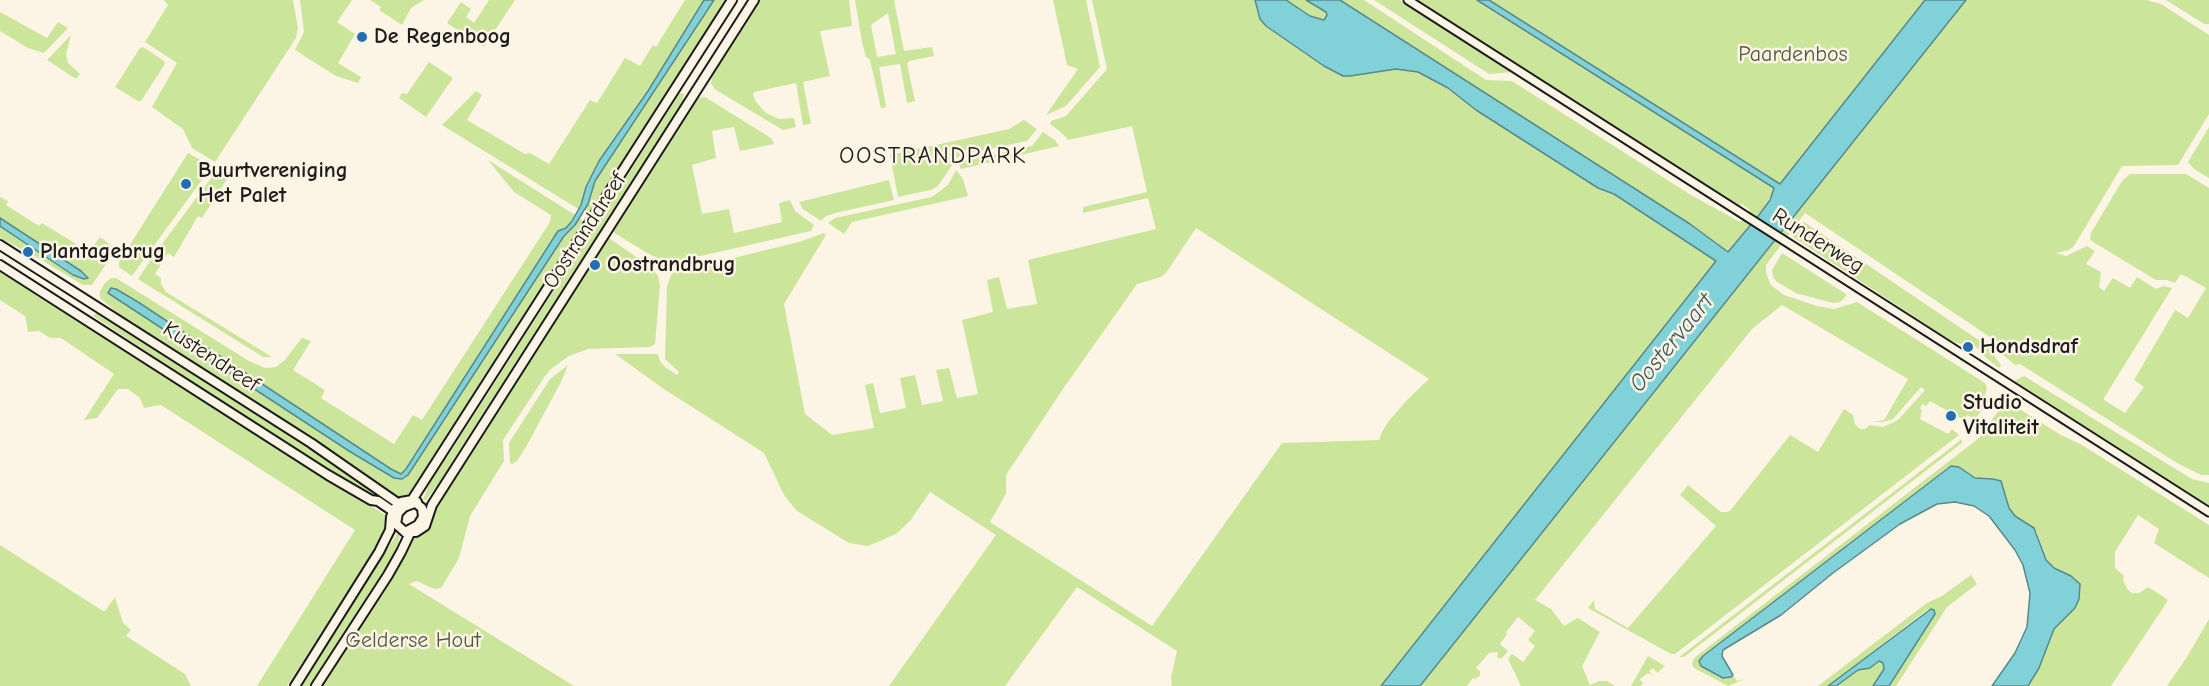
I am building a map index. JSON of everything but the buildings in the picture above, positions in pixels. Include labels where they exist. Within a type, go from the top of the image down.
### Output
[{"type":"main road","name":"Oostranddreef","points":[[415,501],[426,479],[732,0]]},
{"type":"main road","name":"Oostranddreef","points":[[426,510],[754,0]]},
{"type":"main road","name":"Kustendreef","points":[[0,245],[310,442],[399,504]]},
{"type":"main road","name":"Kustendreef","points":[[0,265],[328,475],[394,514]]},
{"type":"main road","points":[[394,514],[415,501]]},
{"type":"main road","points":[[295,686],[394,527],[396,521],[394,514],[399,504],[415,501],[426,510],[425,526],[420,531],[407,532],[394,527]]},
{"type":"main road","points":[[316,686],[398,556],[407,532]]},
{"type":"street","name":"Runderweg","points":[[1408,0],[2209,512]]},
{"type":"green space","points":[[164,0],[293,0],[298,28],[296,38],[215,162],[192,148],[183,129],[152,107],[177,63],[145,42],[168,5]]},
{"type":"green space","points":[[300,0],[352,0],[337,22],[355,34],[338,63],[361,77],[358,83],[336,76],[295,50],[304,32]]},
{"type":"green space","points":[[370,0],[424,0],[411,8],[402,25],[379,10],[381,7]]},
{"type":"green space","points":[[489,0],[515,0],[484,47],[447,23],[461,2],[471,9],[466,17],[474,23]]},
{"type":"green space","points":[[685,0],[726,0],[588,215],[442,125],[476,91],[482,95],[467,120],[525,154],[530,153],[549,164],[590,100],[597,103],[625,58],[640,66],[653,45],[656,47]]},
{"type":"green space","points":[[759,0],[849,0],[852,26],[820,31],[830,76],[803,82],[811,124],[803,125],[796,83],[753,94],[756,102],[766,113],[779,119],[794,118],[796,127],[783,130],[716,90],[711,84],[719,63]]},
{"type":"green space","points":[[855,0],[894,0],[904,51],[932,47],[934,56],[909,61],[907,64],[915,101],[907,103],[900,64],[879,67],[886,107],[881,108],[870,60],[866,57]],"holes":[[[888,13],[896,54],[877,57],[871,25]]]},
{"type":"green space","points":[[1053,0],[1086,0],[1100,67],[1066,106],[1046,115],[1078,69],[1067,65]]},
{"type":"green space","points":[[1092,0],[1255,0],[1260,19],[1266,26],[1324,66],[1343,76],[1396,69],[1418,72],[1448,88],[1476,110],[1598,188],[1614,194],[1716,261],[1381,686],[1172,686],[1171,677],[1177,651],[1077,587],[1005,686],[889,686],[996,535],[930,492],[910,521],[896,534],[868,546],[849,543],[797,511],[784,495],[764,453],[664,389],[615,354],[658,354],[665,367],[677,375],[679,372],[665,359],[667,286],[672,273],[799,242],[824,233],[826,235],[784,304],[805,414],[832,435],[874,428],[865,385],[873,383],[880,413],[906,408],[900,378],[915,375],[922,405],[943,401],[936,370],[949,368],[957,398],[978,394],[962,320],[993,312],[987,280],[999,277],[1007,309],[1037,304],[1028,260],[1156,229],[1148,198],[1083,213],[1083,207],[1147,192],[1132,126],[1068,140],[1050,124],[1051,121],[1066,116],[1107,69]],"holes":[[[1196,228],[1429,379],[1388,422],[1379,440],[1282,443],[1152,626],[990,522],[1006,494],[1006,475],[1065,386],[1137,284],[1161,277],[1166,273]]]},
{"type":"green space","points":[[1286,0],[1306,0],[1326,12],[1327,18],[1319,19],[1310,16]]},
{"type":"green space","points":[[1340,0],[1364,0],[1486,80],[1512,81],[1691,195],[1740,222],[1744,219],[1750,210],[1742,204],[1739,206],[1417,0],[1477,0],[1774,188],[1772,194],[1759,215],[1728,252],[1690,224]]},
{"type":"green space","points":[[1374,0],[1400,0],[1512,72],[1489,74]]},
{"type":"green space","name":"Paardenbos","points":[[1489,0],[1925,0],[1780,185]]},
{"type":"green space","points":[[1966,0],[2147,0],[2161,4],[2209,35],[2209,114],[2178,165],[2122,166],[2074,246],[2069,250],[2056,253],[2066,256],[2087,246],[2095,251],[2086,264],[2101,272],[2099,287],[2104,291],[2113,278],[2130,288],[2137,277],[2156,289],[2164,286],[2172,288],[2104,398],[2125,413],[2144,387],[2134,380],[2175,310],[2188,318],[2206,288],[2183,275],[2180,275],[2175,283],[2156,280],[2093,242],[2090,239],[2091,233],[2122,181],[2130,174],[2186,174],[2209,188],[2209,475],[2201,475],[2177,463],[2020,364],[2015,365],[2002,354],[1996,342],[1987,335],[1805,213],[1766,265],[1766,273],[1771,285],[1784,295],[1817,306],[1834,309],[1857,302],[1985,383],[1987,388],[1985,395],[1988,402],[1975,419],[1967,415],[1964,420],[1930,401],[1926,406],[1922,404],[1920,419],[1948,434],[1952,429],[1959,435],[1675,654],[1671,654],[1588,608],[1594,600],[1595,609],[1628,628],[1716,526],[1680,495],[1688,485],[1721,512],[1730,511],[1790,435],[1818,452],[1844,409],[1853,415],[1855,424],[1860,429],[1865,429],[1870,425],[1883,427],[1898,420],[1925,390],[1921,387],[1893,419],[1872,422],[1884,420],[1908,379],[1782,305],[1752,329],[1535,600],[1551,609],[1564,626],[1578,618],[1600,632],[1582,666],[1590,685],[1599,681],[1607,681],[1615,686],[1521,686],[1508,659],[1512,654],[1523,662],[1535,646],[1528,640],[1535,631],[1518,617],[1500,644],[1508,651],[1501,659],[1497,657],[1498,652],[1489,653],[1476,668],[1480,671],[1480,676],[1473,678],[1467,686],[1420,686]]},
{"type":"green space","points":[[2166,0],[2209,0],[2209,24],[2204,24]]},
{"type":"green space","points":[[0,12],[47,38],[58,22],[68,28],[44,53],[28,48],[0,31]]},
{"type":"green space","points":[[71,35],[66,54],[68,63],[80,74],[76,79],[47,60]]},
{"type":"green space","points":[[143,47],[165,64],[141,101],[138,101],[115,87],[140,48]]},
{"type":"green space","points":[[429,62],[453,78],[426,117],[399,98],[402,93],[407,94]]},
{"type":"green space","points":[[680,93],[684,94],[683,101],[636,176],[452,462],[454,464],[426,500],[423,500],[432,477],[444,458],[446,459]]},
{"type":"green space","points":[[705,97],[771,138],[774,144],[740,151],[734,127],[712,131],[716,158],[692,165],[702,214],[729,209],[734,233],[782,222],[779,203],[790,200],[795,211],[814,225],[811,231],[674,262],[664,261],[647,253],[613,232],[698,98]]},
{"type":"green space","points":[[1024,120],[1037,129],[1027,141],[961,155],[938,186],[931,190],[898,197],[890,155],[1009,129]]},
{"type":"green space","points":[[2209,127],[2209,178],[2194,169],[2188,162]]},
{"type":"green space","points":[[1043,132],[1055,140],[1059,146],[961,169],[959,165],[967,160],[1032,146]]},
{"type":"green space","points":[[188,153],[212,166],[132,276],[119,267],[119,262]]},
{"type":"green space","points":[[488,160],[575,215],[566,228],[558,231],[401,474],[123,303],[394,478],[408,475],[564,236],[579,218],[584,222],[409,497],[397,499],[365,479],[312,438],[120,315],[100,298],[100,291],[105,283],[111,278],[116,278],[249,361],[265,368],[276,367],[284,361],[302,338],[311,341],[293,370],[325,390],[321,398],[394,444],[413,415],[422,420],[550,222],[551,215],[514,192]]},
{"type":"green space","points":[[218,169],[229,176],[202,218],[198,216],[174,257],[168,253],[155,274],[161,278],[161,284],[166,292],[272,357],[263,357],[138,279]]},
{"type":"green space","points":[[956,170],[963,179],[968,196],[852,222],[844,234],[828,223],[835,218],[932,197],[948,185]]},
{"type":"green space","points":[[889,180],[894,200],[835,213],[826,216],[821,221],[803,209],[799,202]]},
{"type":"green space","points":[[0,197],[8,201],[6,205],[39,226],[42,223],[89,252],[100,237],[116,249],[92,285],[83,285],[0,238]]},
{"type":"green space","points":[[1804,222],[1986,345],[2001,365],[1999,368],[1969,342],[1966,346],[1950,340],[1793,237]]},
{"type":"green space","name":"Gelderse Hout","points":[[609,238],[652,268],[658,276],[660,285],[655,344],[650,347],[588,349],[569,356],[551,369],[503,440],[504,461],[470,516],[459,558],[441,588],[434,589],[417,581],[409,584],[574,686],[322,686],[400,563],[408,542],[425,530],[436,504]]},
{"type":"green space","points":[[1782,253],[1847,295],[1840,302],[1833,303],[1796,293],[1777,282],[1772,270]]},
{"type":"green space","points":[[0,271],[385,515],[387,524],[381,539],[287,686],[257,686],[355,530],[161,405],[144,408],[140,398],[128,389],[118,389],[97,418],[84,420],[114,374],[61,338],[50,338],[39,331],[28,332],[25,316],[0,300]]},
{"type":"green space","points":[[98,312],[336,464],[391,502],[391,505],[330,471],[93,316]]},
{"type":"green space","points":[[568,365],[526,447],[517,461],[510,463],[509,443],[550,379]]},
{"type":"green space","points":[[2024,376],[2192,479],[2209,483],[2209,507],[2014,381]]},
{"type":"green space","points":[[2008,402],[2061,435],[2082,445],[2209,525],[2209,578],[2154,543],[2159,529],[2138,515],[2115,552],[2115,568],[2124,576],[2123,580],[2128,590],[2132,593],[2139,593],[2148,587],[2167,599],[2167,602],[2111,686],[2028,686],[2039,668],[2054,629],[2075,608],[2080,591],[2076,579],[2054,568],[2046,560],[2037,532],[2031,525],[2015,516],[2009,508],[2004,490],[1997,479],[1975,478],[1959,467],[1947,468],[1700,659],[1701,666],[1723,678],[1733,675],[1737,681],[1745,679],[1728,686],[1694,668],[1692,664],[1694,658],[1979,438],[2003,404]]},
{"type":"green space","points":[[1962,439],[1962,443],[1684,657],[1679,657]]},
{"type":"green space","points":[[397,534],[400,535],[396,551],[373,592],[311,686],[301,686]]},
{"type":"green space","points":[[0,545],[103,611],[115,597],[123,623],[131,630],[126,636],[185,674],[191,686],[0,686]]},
{"type":"green space","points":[[1971,575],[1977,584],[1947,607],[1896,686],[1889,686],[1935,612],[1934,610],[1927,610],[1828,686],[1818,686],[1927,603],[1942,596]]},
{"type":"green space","points":[[2209,619],[2209,686],[2167,686],[2187,657]]},
{"type":"green space","points":[[1648,656],[1665,666],[1657,673],[1653,668],[1649,671],[1653,676],[1648,673],[1640,679],[1643,684],[1640,686],[1631,686]]},
{"type":"green space","points":[[1879,661],[1883,663],[1884,669],[1873,686],[1836,686],[1858,670],[1869,668]]},
{"type":"water","points":[[704,0],[714,0],[595,181],[588,204],[575,225],[564,236],[408,475],[402,479],[394,478],[349,451],[108,293],[111,288],[116,289],[138,302],[401,474],[558,231],[566,228],[572,221],[599,161],[648,91]]},
{"type":"water","name":"Oostervaart","points":[[1255,0],[1286,0],[1310,16],[1324,20],[1326,12],[1306,0],[1340,0],[1690,224],[1728,252],[1770,200],[1774,188],[1477,0],[1489,0],[1780,184],[1925,0],[1966,0],[1420,686],[1381,686],[1716,261],[1614,194],[1598,188],[1476,110],[1448,88],[1418,72],[1396,69],[1343,76],[1324,66],[1266,26],[1260,19]]},
{"type":"water","points":[[0,218],[81,271],[88,278],[73,275],[0,226]]},
{"type":"water","points":[[1951,466],[1959,467],[1975,478],[2001,481],[2009,508],[2015,516],[2034,528],[2046,560],[2054,568],[2071,576],[2080,584],[2079,599],[2075,608],[2054,629],[2039,668],[2028,686],[1992,686],[2015,653],[2027,627],[2030,593],[2023,565],[2015,550],[1989,516],[1974,506],[1955,502],[1937,504],[1900,524],[1781,615],[1723,650],[1722,656],[1733,675],[1731,677],[1723,678],[1701,666],[1699,661],[1703,656]]},
{"type":"water","points":[[1931,609],[1935,614],[1889,686],[1873,686],[1884,669],[1883,663],[1879,661],[1870,668],[1858,670],[1836,686],[1828,686]]},
{"type":"place","name":"De Regenboog","points":[[362,37]]},
{"type":"place","name":"Buurtvereniging Het Palet","points":[[186,184]]},
{"type":"place","name":"Plantagebrug","points":[[28,252]]},
{"type":"place","name":"Oostrandbrug","points":[[595,265]]},
{"type":"place","name":"Hondsdraf","points":[[1968,347]]},
{"type":"place","name":"Studio Vitaliteit","points":[[1951,416]]},
{"type":"district","name":"OOSTRANDPARK","points":[[933,156]]}]
